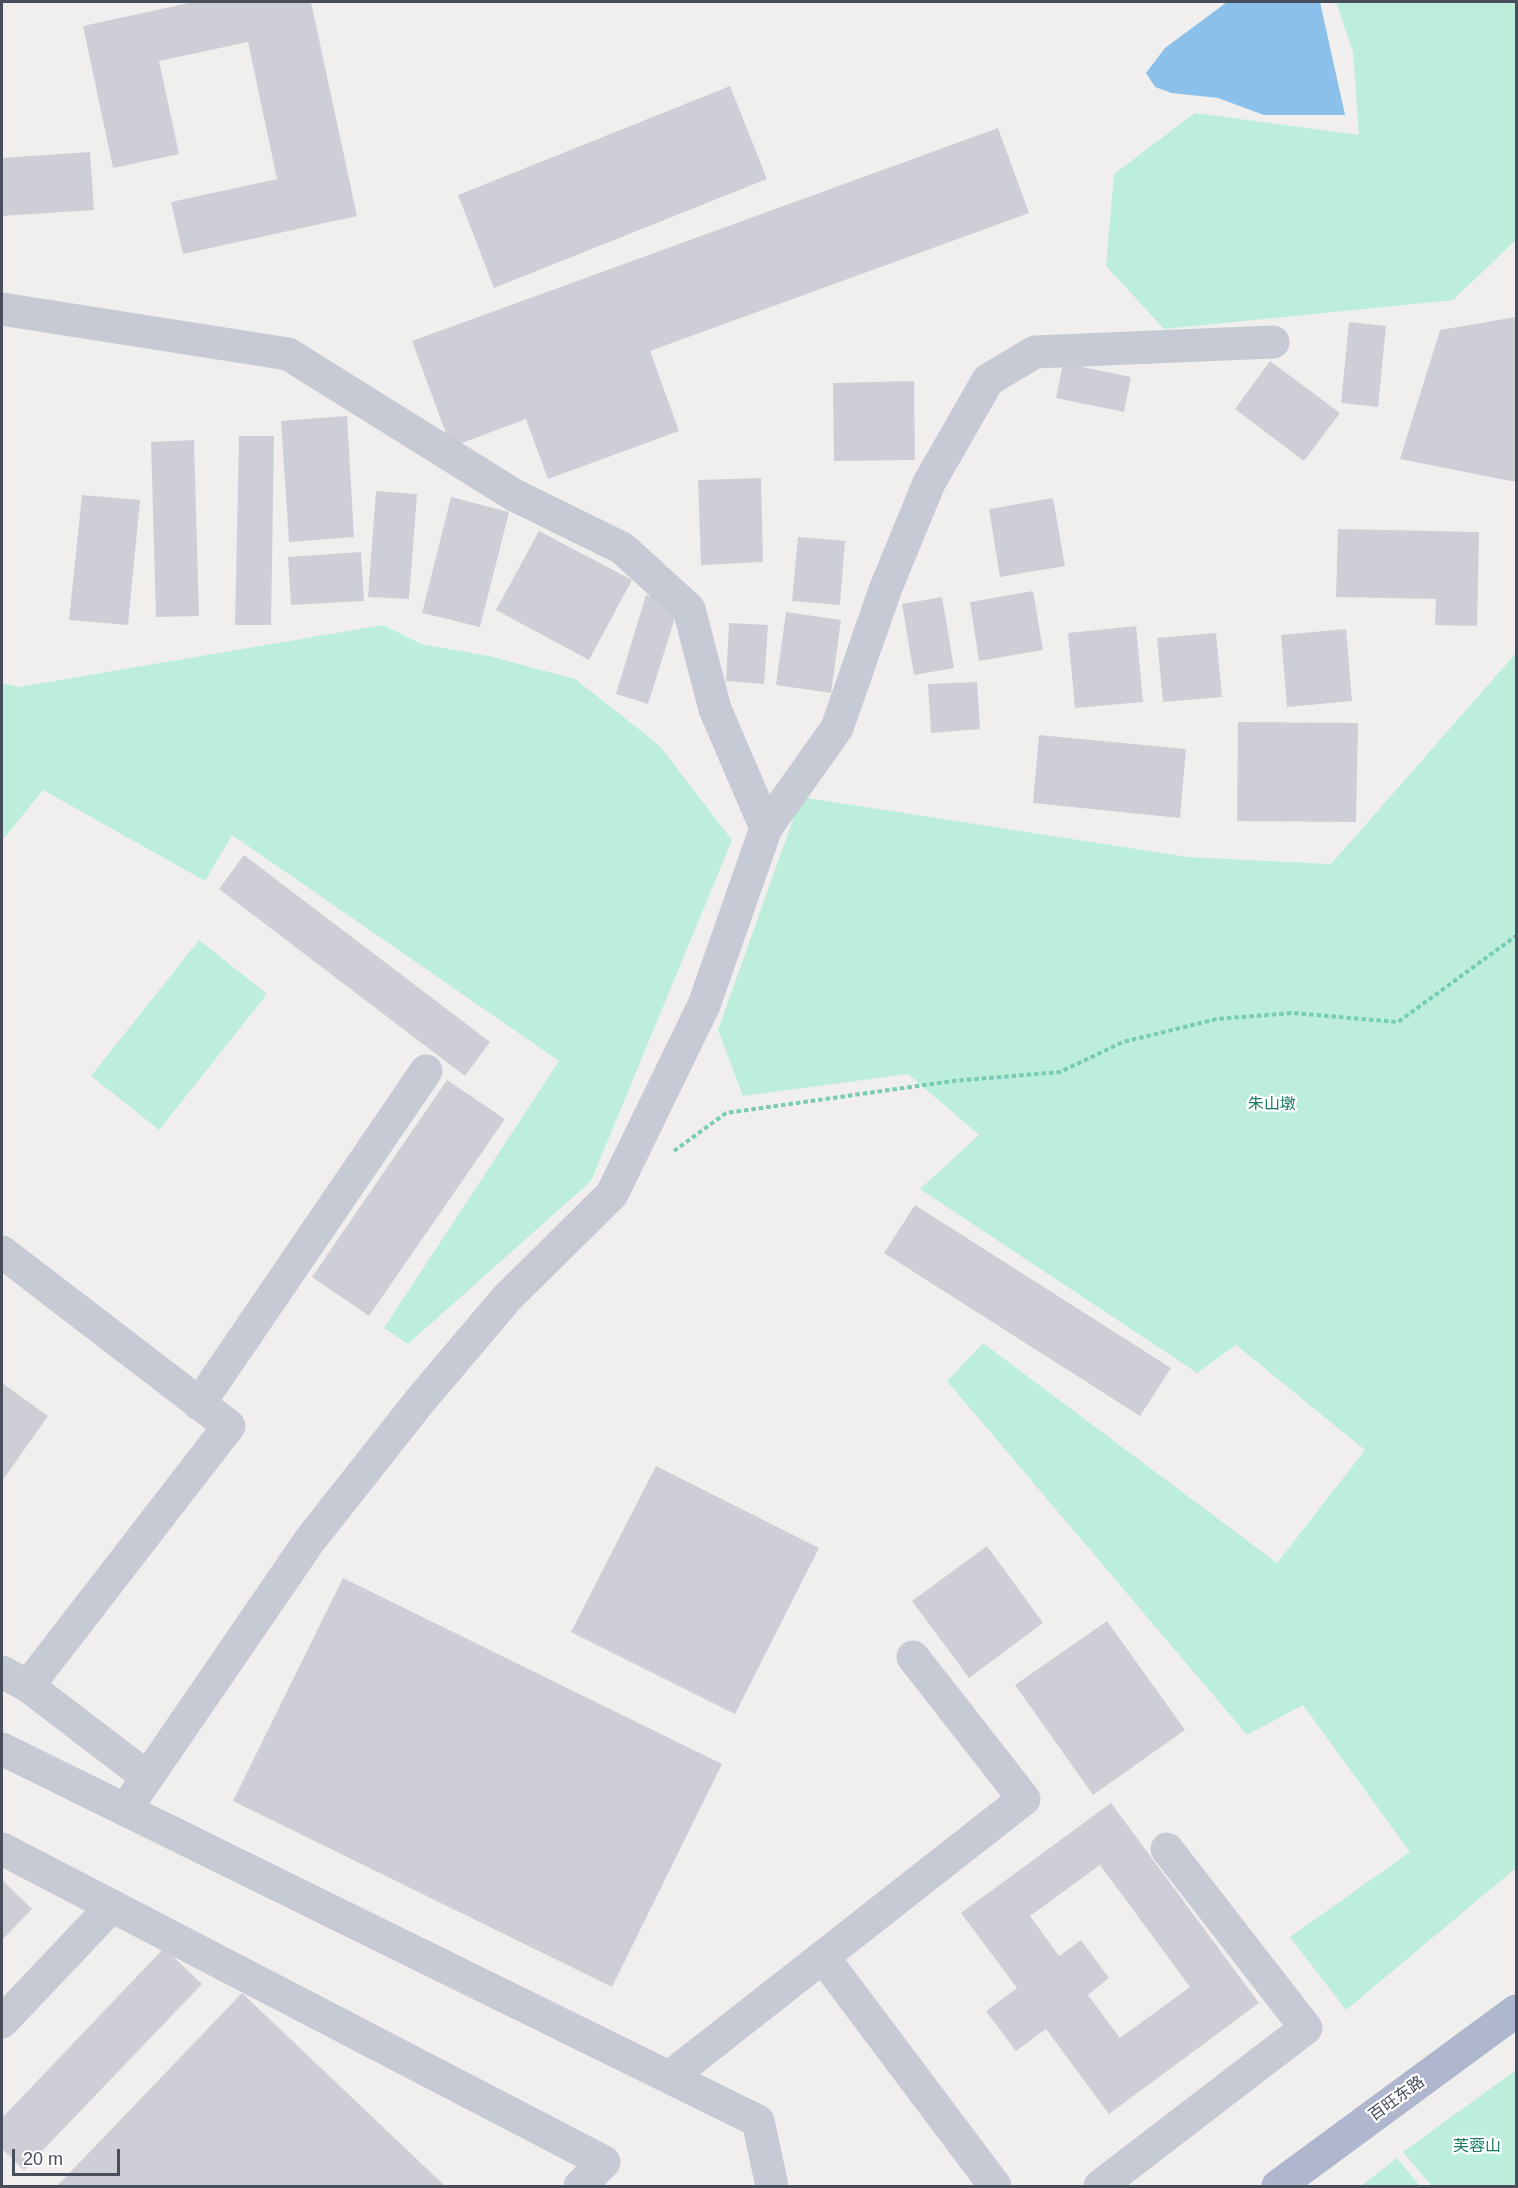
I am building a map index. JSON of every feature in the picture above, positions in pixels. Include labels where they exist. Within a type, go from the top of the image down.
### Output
[{"type":"main road","name":"百旺东路","points":[[1278,2187],[1516,2011]]},
{"type":"street","points":[[2,309],[288,354],[514,495],[622,548],[689,609],[715,709],[766,828]]},
{"type":"street","points":[[125,1810],[310,1540],[419,1402],[506,1299],[612,1194],[704,1005],[766,828],[837,728],[885,590],[929,483],[988,380],[1035,352],[1273,342]]},
{"type":"street","points":[[199,1404],[426,1071]]},
{"type":"street","points":[[2,1252],[229,1426],[15,1679],[147,1777]]},
{"type":"street","points":[[671,2076],[1024,1799],[913,1657]]},
{"type":"street","points":[[2,1749],[671,2076],[758,2121],[772,2187]]},
{"type":"street","points":[[2,1848],[604,2162],[580,2187]]},
{"type":"street","points":[[1100,2187],[1306,2028],[1167,1849]]},
{"type":"street","points":[[2,2022],[112,1906]]},
{"type":"street","points":[[823,1957],[995,2187]]},
{"type":"path","points":[[668,1156],[726,1113],[953,1082],[1060,1072],[1123,1042],[1217,1019],[1292,1012],[1398,1022],[1516,936]]},
{"type":"green space","points":[[1336,2],[1516,2],[1516,240],[1453,300],[1164,329],[1106,266],[1114,174],[1195,113],[1359,135],[1353,52]]},
{"type":"green space","points":[[383,625],[421,644],[489,656],[575,679],[659,745],[732,840],[591,1181],[408,1344],[384,1328],[559,1061],[232,835],[205,881],[43,790],[2,841],[2,683],[19,687]]},
{"type":"green space","name":"朱山墩","points":[[1516,653],[1516,1868],[1346,2010],[1290,1937],[1410,1852],[1303,1705],[1247,1735],[947,1381],[983,1343],[1277,1563],[1365,1450],[1236,1345],[1197,1373],[920,1189],[979,1135],[908,1074],[743,1096],[718,1030],[801,797],[1188,857],[1331,864]]},
{"type":"green space","points":[[199,940],[267,994],[159,1130],[91,1076]]},
{"type":"green space","name":"芙蓉山","points":[[1516,2070],[1516,2186],[1432,2186],[1403,2152]]},
{"type":"green space","points":[[1397,2158],[1420,2186],[1361,2186]]},
{"type":"water","points":[[1227,2],[1320,2],[1345,115],[1264,115],[1218,98],[1172,93],[1155,87],[1146,73],[1165,48]]},
{"type":"building","points":[[193,2],[311,2],[357,216],[183,254],[171,202],[277,179],[248,42],[159,61],[179,154],[113,168],[83,26]]},
{"type":"building","points":[[730,86],[767,179],[494,288],[458,195]]},
{"type":"building","points":[[998,128],[1029,213],[650,351],[679,431],[548,479],[526,419],[451,447],[412,341]]},
{"type":"building","points":[[90,152],[94,210],[2,216],[2,158]]},
{"type":"building","points":[[1516,317],[1516,482],[1400,459],[1440,330]]},
{"type":"building","points":[[1349,322],[1386,326],[1378,407],[1341,403]]},
{"type":"building","points":[[1270,361],[1340,413],[1304,461],[1235,409]]},
{"type":"building","points":[[1063,363],[1131,377],[1124,412],[1056,398]]},
{"type":"building","points":[[914,381],[915,460],[834,461],[833,383]]},
{"type":"building","points":[[347,416],[354,537],[289,542],[281,421]]},
{"type":"building","points":[[239,436],[274,436],[271,625],[235,625]]},
{"type":"building","points":[[194,440],[199,616],[156,617],[151,442]]},
{"type":"building","points":[[761,478],[763,562],[701,565],[698,480]]},
{"type":"building","points":[[376,491],[417,494],[409,599],[368,597]]},
{"type":"building","points":[[82,495],[140,500],[128,625],[69,620]]},
{"type":"building","points":[[451,497],[509,512],[480,627],[422,613]]},
{"type":"building","points":[[1053,498],[1065,566],[1000,577],[989,509]]},
{"type":"building","points":[[1338,529],[1479,532],[1477,626],[1435,625],[1436,599],[1336,597]]},
{"type":"building","points":[[539,531],[632,580],[589,660],[496,610]]},
{"type":"building","points":[[798,537],[845,541],[840,605],[792,601]]},
{"type":"building","points":[[361,552],[364,601],[291,605],[288,557]]},
{"type":"building","points":[[1033,591],[1043,650],[979,661],[970,602]]},
{"type":"building","points":[[646,595],[679,605],[648,704],[616,694]]},
{"type":"building","points":[[942,597],[954,668],[914,675],[902,604]]},
{"type":"building","points":[[786,612],[841,620],[831,693],[776,685]]},
{"type":"building","points":[[729,623],[768,625],[764,684],[726,681]]},
{"type":"building","points":[[1136,626],[1143,702],[1075,708],[1068,633]]},
{"type":"building","points":[[1346,629],[1352,701],[1287,707],[1281,635]]},
{"type":"building","points":[[1216,633],[1222,697],[1163,702],[1157,638]]},
{"type":"building","points":[[977,682],[980,729],[931,733],[928,684]]},
{"type":"building","points":[[1238,722],[1358,723],[1356,822],[1237,821]]},
{"type":"building","points":[[1039,735],[1186,749],[1180,818],[1033,803]]},
{"type":"building","points":[[244,855],[490,1042],[465,1076],[219,889]]},
{"type":"building","points":[[447,1080],[505,1119],[369,1316],[312,1277]]},
{"type":"building","points":[[915,1205],[1171,1368],[1140,1416],[884,1253]]},
{"type":"building","points":[[2,1383],[48,1416],[2,1481]]},
{"type":"building","points":[[656,1466],[819,1548],[735,1714],[571,1632]]},
{"type":"building","points":[[987,1546],[1043,1623],[969,1678],[912,1601]]},
{"type":"building","points":[[343,1578],[722,1764],[612,1987],[233,1801]]},
{"type":"building","points":[[1107,1621],[1185,1730],[1093,1795],[1015,1685]]},
{"type":"building","points":[[1111,1803],[1259,2003],[1109,2114],[1046,2029],[1016,2051],[986,2011],[1017,1988],[961,1913]],"holes":[[[1100,1865],[1190,1987],[1120,2038],[1088,1995],[1109,1978],[1081,1940],[1059,1956],[1030,1916]]]},
{"type":"building","points":[[2,1880],[32,1909],[2,1940]]},
{"type":"building","points":[[164,1948],[202,1984],[24,2170],[2,2149],[2,2118]]},
{"type":"building","points":[[242,1993],[444,2185],[57,2186]]}]
